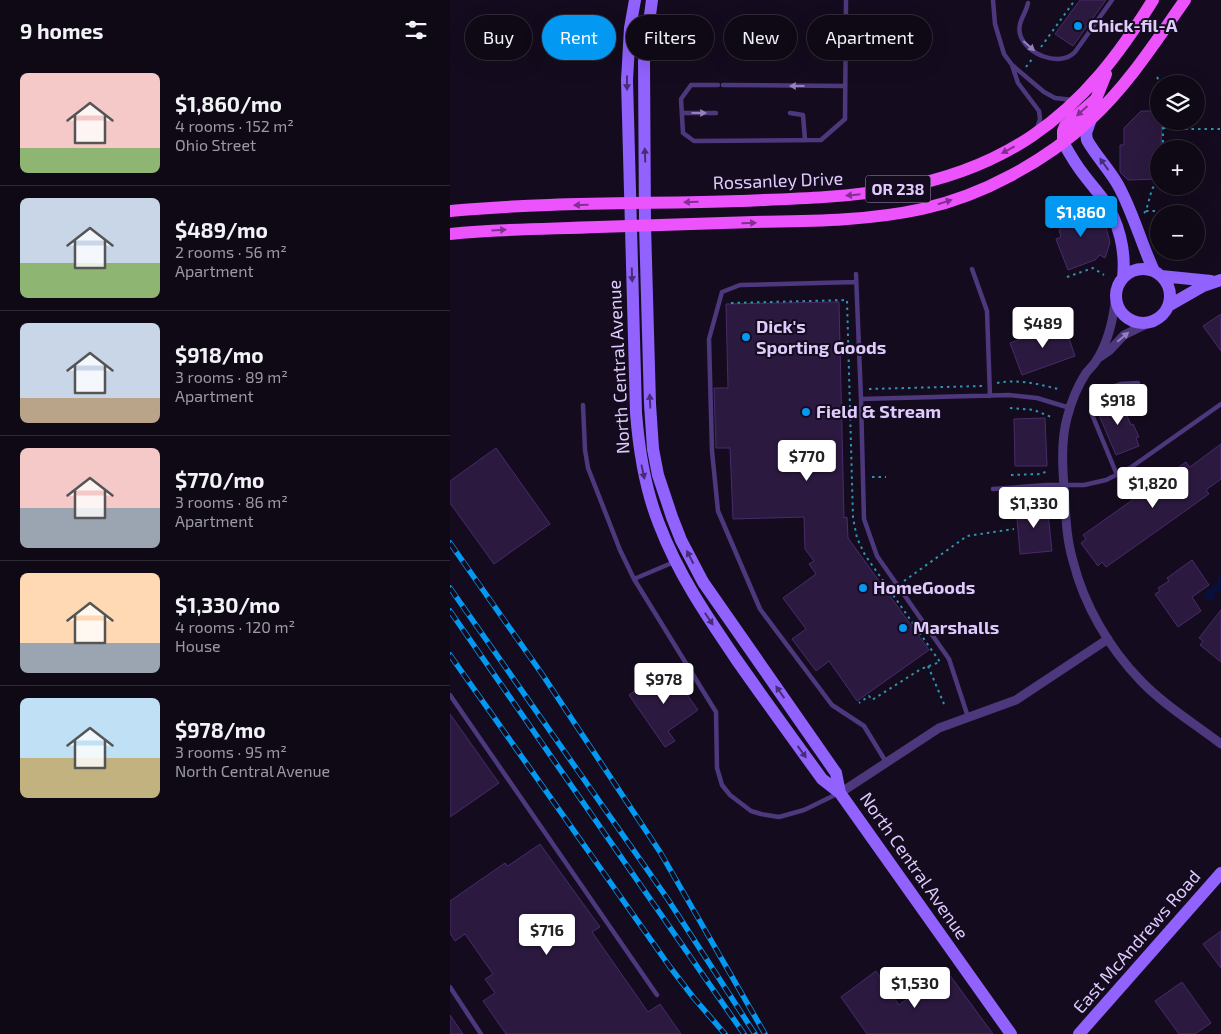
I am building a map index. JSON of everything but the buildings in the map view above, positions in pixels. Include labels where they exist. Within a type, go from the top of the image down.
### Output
[{"type":"main road","name":"Rossanley Drive","points":[[450,211],[506,207],[835,197],[896,189],[930,182],[961,172],[996,157],[1036,133],[1076,100],[1111,63],[1153,0]]},
{"type":"main road","name":"OR 238","points":[[450,234],[521,229],[804,221],[865,217],[923,209],[989,186],[1019,171],[1063,142],[1091,119],[1134,70],[1185,0]]},
{"type":"main road","points":[[1063,142],[1065,126],[1096,99],[1111,63]]},
{"type":"street","name":"North Central Avenue","points":[[635,0],[630,28],[627,80],[636,413],[644,477],[658,524],[691,593],[768,705],[822,779],[840,793],[1011,1034]]},
{"type":"street","name":"North Central Avenue","points":[[652,0],[644,61],[645,226],[650,404],[652,442],[658,474],[681,540],[703,582],[836,773],[840,793]]},
{"type":"street","points":[[1091,119],[1086,133],[1087,140],[1118,184],[1131,210],[1140,238],[1158,273],[1166,282],[1169,290],[1168,306]]},
{"type":"street","points":[[1063,142],[1084,176],[1105,201],[1113,217],[1122,244],[1123,278]]},
{"type":"street","points":[[1217,281],[1158,273],[1146,269],[1137,270],[1123,278],[1119,284],[1110,332],[1097,359],[1086,373],[1066,421],[1064,485],[1067,533],[1072,561],[1091,611],[1108,639],[1141,681],[1221,744]]},
{"type":"street","points":[[1097,359],[1110,350],[1124,335],[1159,317],[1168,306],[1194,290],[1217,281]]},
{"type":"street","points":[[1116,298],[1121,311],[1132,320],[1138,322],[1152,321]]},
{"type":"street","points":[[840,793],[939,728],[1016,700],[1108,639]]},
{"type":"street","name":"East McAndrews Road","points":[[1080,1034],[1221,873]]},
{"type":"lane","points":[[846,0],[846,86],[845,119],[821,140],[694,141],[683,133],[681,99],[691,85],[846,86]]},
{"type":"lane","points":[[993,0],[995,24],[999,40],[1004,54],[1012,65],[1044,92],[1056,98],[1076,100]]},
{"type":"lane","points":[[1028,3],[1019,27],[1020,36],[1024,43],[1037,53],[1048,58],[1060,59],[1071,57],[1112,0]]},
{"type":"lane","points":[[1012,65],[1018,83],[1039,112],[1040,120],[1036,133]]},
{"type":"lane","points":[[682,113],[716,113]]},
{"type":"lane","points":[[790,113],[803,115],[805,140]]},
{"type":"lane","points":[[972,269],[987,311],[990,396]]},
{"type":"lane","points":[[856,274],[864,519],[877,556],[949,659],[968,717]]},
{"type":"lane","points":[[856,282],[740,285],[722,292],[709,339],[712,451],[718,511],[760,609],[832,705],[864,726],[886,762]]},
{"type":"lane","points":[[1117,475],[1092,412],[1092,406],[1094,401],[1115,386],[1138,384]]},
{"type":"lane","points":[[861,399],[990,396],[1038,398],[1070,408]]},
{"type":"lane","points":[[993,489],[1092,484],[1117,475],[1130,468],[1221,404]]},
{"type":"lane","points":[[583,405],[585,450],[588,468],[620,550],[634,579],[716,712],[717,768],[722,785],[730,795],[750,810],[780,817],[804,810],[840,793]]},
{"type":"lane","points":[[634,579],[675,562]]},
{"type":"lane","points":[[450,695],[658,995]]},
{"type":"lane","points":[[450,987],[481,1034]]},
{"type":"path","points":[[1026,67],[1075,0]]},
{"type":"path","points":[[1205,129],[1221,129]]},
{"type":"path","points":[[1141,216],[1146,211],[1150,194]]},
{"type":"path","points":[[1146,211],[1150,212]]},
{"type":"path","points":[[1067,277],[1093,268],[1104,275]]},
{"type":"path","points":[[850,389],[990,385],[1001,382],[1024,383],[1058,389]]},
{"type":"path","points":[[1010,408],[1034,410],[1051,417]]},
{"type":"path","points":[[1011,474],[1041,474],[1047,472]]},
{"type":"path","points":[[898,586],[968,536],[1014,529]]},
{"type":"path","points":[[928,666],[944,704]]},
{"type":"shaded area","points":[[1221,574],[1221,590],[1216,593],[1214,600],[1208,601],[1204,597],[1205,592],[1218,582]]},
{"type":"railway","points":[[450,543],[542,674],[660,852],[765,1034]]},
{"type":"railway","points":[[450,588],[667,898],[755,1034]]},
{"type":"railway","points":[[450,611],[744,1034]]},
{"type":"railway","points":[[450,655],[670,967],[725,1034]]},
{"type":"place","name":"Chick-fil-A","points":[[1078,26]]},
{"type":"place","name":"Dick's Sporting Goods","points":[[746,337]]},
{"type":"place","name":"Field & Stream","points":[[806,412]]},
{"type":"place","name":"HomeGoods","points":[[863,588]]},
{"type":"place","name":"Marshalls","points":[[903,628]]}]
